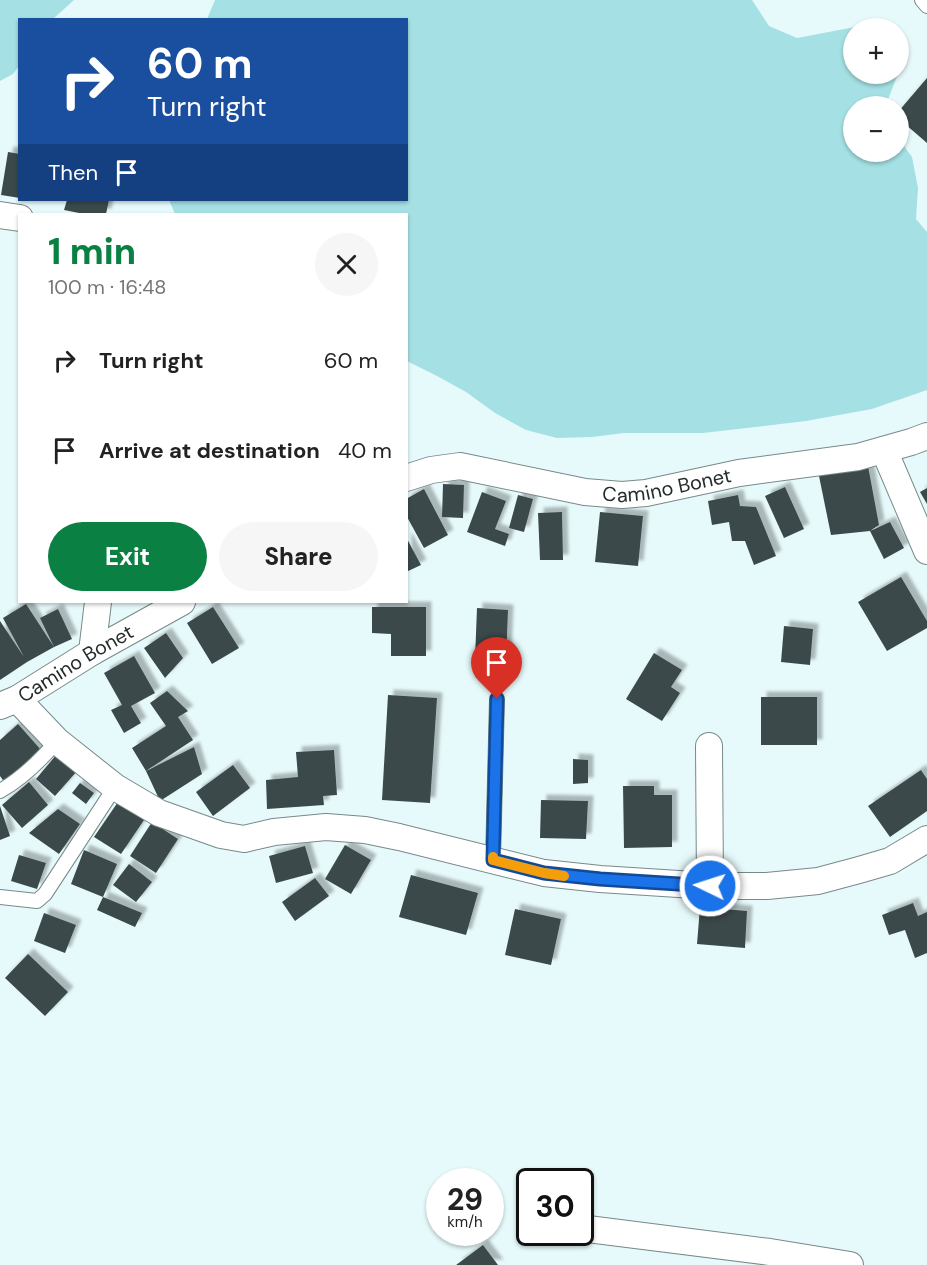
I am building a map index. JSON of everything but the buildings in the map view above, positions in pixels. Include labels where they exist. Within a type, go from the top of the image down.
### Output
[{"type":"street","points":[[0,215],[18,218]]},
{"type":"street","name":"Camino Bonet","points":[[408,477],[431,470],[460,466],[585,492],[622,495],[646,493],[739,473],[858,457],[927,436]]},
{"type":"street","points":[[884,450],[927,551]]},
{"type":"street","points":[[92,652],[98,603]]},
{"type":"street","name":"Camino Bonet","points":[[8,702],[180,603]]},
{"type":"street","points":[[8,702],[115,787],[159,813],[221,835],[244,838],[274,832],[326,827],[365,830],[544,873],[710,886],[767,886],[818,881],[890,861],[927,838]]},
{"type":"street","points":[[709,746],[710,886]]},
{"type":"street","points":[[594,1230],[770,1252],[850,1265]]},
{"type":"lane","points":[[922,0],[927,6]]},
{"type":"lane","points":[[493,860],[497,699]]},
{"type":"lane","points":[[0,791],[40,762],[57,741]]},
{"type":"lane","points":[[0,897],[37,901],[45,894],[115,787]]},
{"type":"shaded area","points":[[0,0],[74,0],[54,18],[18,18],[18,67],[13,74],[0,81]]},
{"type":"shaded area","points":[[215,0],[752,0],[769,26],[797,38],[843,29],[843,84],[894,84],[889,96],[843,96],[843,162],[909,162],[909,153],[912,157],[918,188],[916,219],[927,232],[927,390],[872,409],[806,421],[703,433],[624,433],[557,438],[526,430],[495,413],[466,392],[408,362],[408,213],[175,213],[169,201],[408,201],[408,18],[207,18]]},
{"type":"slow traffic","points":[[493,857],[493,860],[564,876]]},
{"type":"route","points":[[497,699],[493,860],[544,873],[710,886]]}]
